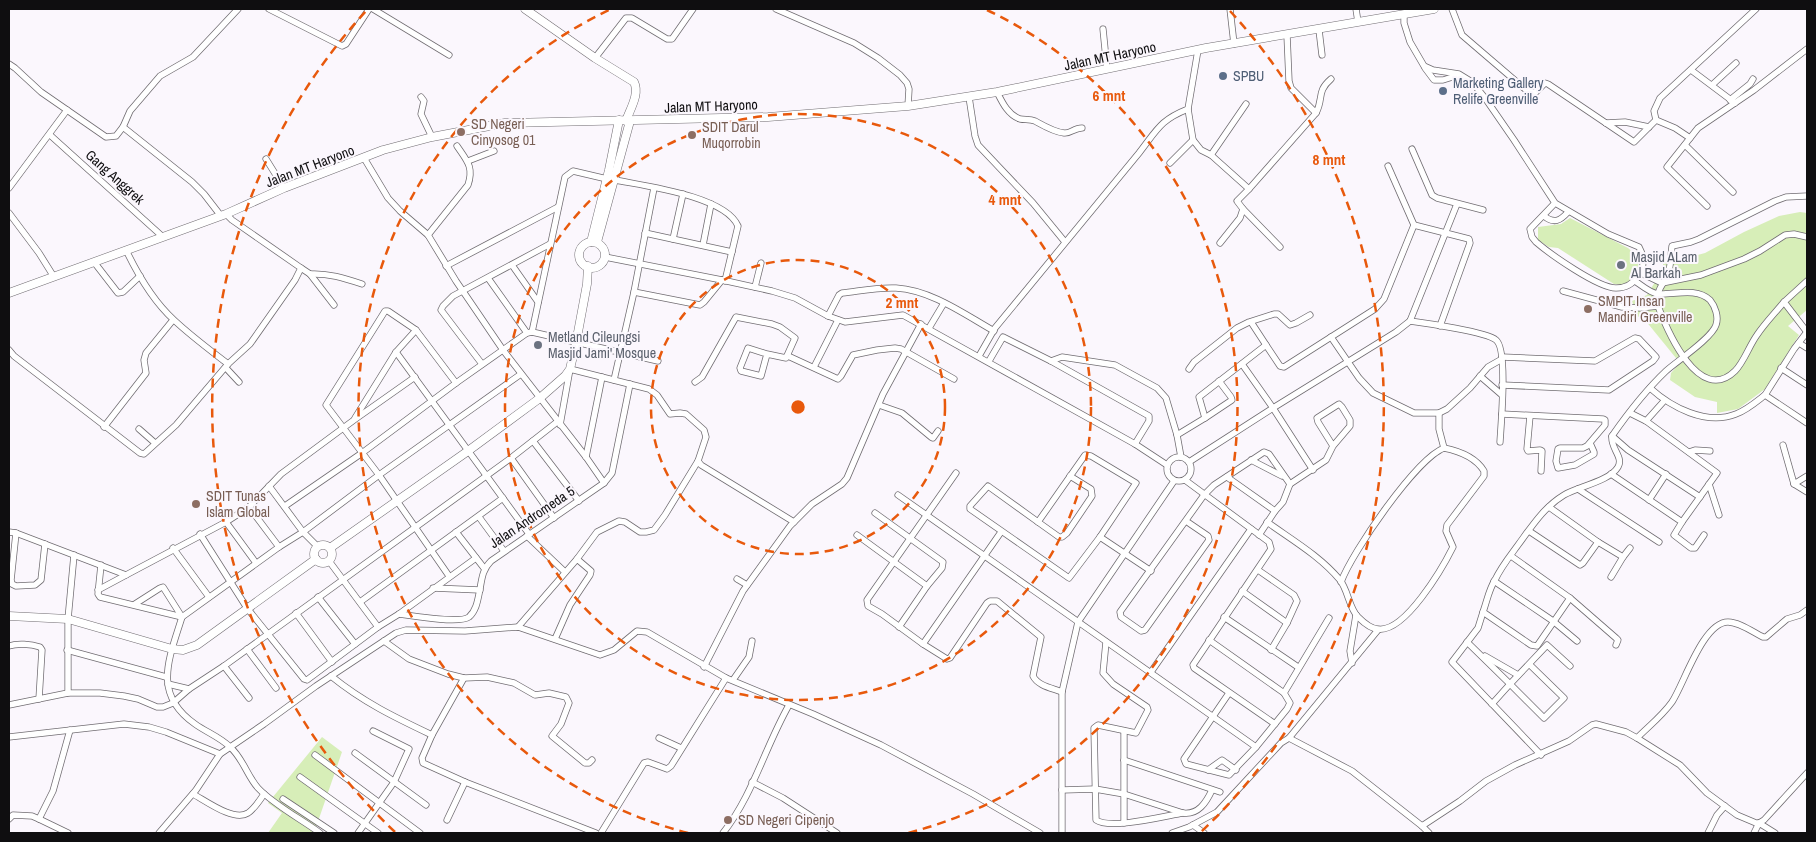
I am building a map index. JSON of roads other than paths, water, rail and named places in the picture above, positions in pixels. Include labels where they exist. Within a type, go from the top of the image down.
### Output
[{"type":"main road","points":[[525,9],[595,58],[634,82],[637,88],[625,121],[594,242]]},
{"type":"main road","name":"Jalan MT Haryono","points":[[9,293],[223,215],[284,188],[383,150],[432,137],[505,123],[768,117],[908,106],[998,92],[1198,50],[1434,9]]},
{"type":"main road","points":[[594,242],[604,248],[605,257],[602,263],[596,267],[583,264],[580,258],[580,250],[584,244],[594,242]]},
{"type":"main road","points":[[330,548],[468,451],[540,398],[561,380],[570,369],[587,284],[588,266]]},
{"type":"main road","points":[[324,545],[330,548],[332,555],[329,561],[322,563],[316,559],[314,553],[318,547],[324,545]]},
{"type":"main road","points":[[9,616],[68,620],[172,649],[183,650],[197,645],[316,559]]},
{"type":"street","points":[[9,64],[41,92],[67,110],[106,136],[116,136],[123,127],[130,111],[160,76],[193,57],[238,9]]},
{"type":"street","points":[[269,9],[342,46],[346,44],[371,9],[449,55]]},
{"type":"street","points":[[595,58],[626,18],[632,18],[672,39],[693,9]]},
{"type":"street","points":[[776,9],[854,43],[878,58],[907,83],[909,89],[908,106]]},
{"type":"street","points":[[1230,9],[1234,44]]},
{"type":"street","points":[[1356,9],[1358,22]]},
{"type":"street","points":[[1452,9],[1462,35],[1525,89],[1535,93],[1545,83],[1548,84],[1634,142],[1656,120]]},
{"type":"street","points":[[1656,120],[1654,111],[1660,98],[1756,9]]},
{"type":"street","points":[[1404,14],[1404,23],[1410,42],[1434,80],[1443,80],[1461,75]]},
{"type":"street","points":[[1102,29],[1107,69]]},
{"type":"street","points":[[1319,30],[1322,55]]},
{"type":"street","points":[[1287,35],[1291,88],[1316,112]]},
{"type":"street","points":[[1707,206],[1667,168],[1690,138],[1708,120],[1807,49]]},
{"type":"street","points":[[1198,50],[1188,109],[1193,140],[1201,150],[1211,155],[1249,189]]},
{"type":"street","points":[[1712,85],[1736,63]]},
{"type":"street","points":[[1424,66],[1434,70],[1461,75],[1472,82],[1541,180],[1554,203],[1608,234],[1639,247],[1644,262],[1641,273],[1635,281],[1623,287],[1607,286],[1542,247],[1532,237],[1530,230],[1554,203]]},
{"type":"street","points":[[1691,70],[1733,102]]},
{"type":"street","points":[[1280,247],[1237,201],[1281,154],[1316,112],[1320,106],[1322,88],[1331,79]]},
{"type":"street","points":[[1733,102],[1753,79]]},
{"type":"street","points":[[998,92],[1006,108],[1019,119],[1034,121],[1064,134],[1072,129],[1082,128]]},
{"type":"street","points":[[421,97],[424,101],[421,114],[432,137]]},
{"type":"street","points":[[969,97],[978,145],[1034,203],[1065,242]]},
{"type":"street","points":[[1211,155],[1246,104]]},
{"type":"street","points":[[983,358],[996,327],[1159,126],[1188,109]]},
{"type":"street","points":[[9,188],[67,110]]},
{"type":"street","points":[[1656,120],[1675,128],[1690,138]]},
{"type":"street","points":[[1606,123],[1625,122],[1649,126]]},
{"type":"street","points":[[123,127],[192,182],[223,215],[310,274],[334,305]]},
{"type":"street","name":"Gang Anggrek","points":[[50,135],[162,237]]},
{"type":"street","points":[[1170,164],[1193,140]]},
{"type":"street","points":[[1685,144],[1733,192]]},
{"type":"street","points":[[428,235],[468,185],[471,169],[457,146]]},
{"type":"street","points":[[1412,149],[1432,195],[1457,204],[1483,210]]},
{"type":"street","points":[[468,162],[494,151]]},
{"type":"street","points":[[364,158],[388,198],[428,235],[462,291],[503,350],[604,483]]},
{"type":"street","points":[[266,159],[284,188]]},
{"type":"street","points":[[1251,322],[1280,366],[1284,367],[1376,309],[1384,299],[1414,225],[1388,166]]},
{"type":"street","points":[[285,506],[362,453],[482,364],[530,332],[565,177],[569,173],[573,171],[613,172],[654,188],[683,194],[711,204],[731,215],[738,226],[724,280],[700,305],[634,292]]},
{"type":"street","points":[[614,380],[634,292],[654,188]]},
{"type":"street","points":[[673,239],[683,194]]},
{"type":"street","points":[[1807,196],[1786,197],[1775,201],[1700,239],[1672,246],[1668,274],[1659,282],[1658,306],[1663,323],[1690,367],[1701,375],[1718,380],[1726,378],[1735,371],[1756,336],[1784,302],[1807,281]]},
{"type":"street","points":[[703,246],[711,204]]},
{"type":"street","points":[[1189,462],[1410,321],[1444,232],[1457,204]]},
{"type":"street","points":[[445,264],[558,207]]},
{"type":"street","points":[[1220,244],[1240,218],[1243,209]]},
{"type":"street","points":[[1544,216],[1552,221],[1557,221],[1562,219],[1568,212]]},
{"type":"street","points":[[9,213],[39,252],[54,277]]},
{"type":"street","points":[[1414,225],[1469,239],[1470,243],[1440,326]]},
{"type":"street","points":[[645,233],[732,252]]},
{"type":"street","points":[[1641,273],[1659,282],[1701,275],[1726,267],[1760,251],[1785,235],[1794,234],[1807,237]]},
{"type":"street","points":[[482,364],[441,310],[443,306],[453,296],[550,244]]},
{"type":"street","points":[[126,250],[140,276],[164,310],[227,366],[239,382]]},
{"type":"street","points":[[605,257],[755,287],[795,298],[828,316],[847,322],[901,315],[983,358],[1135,444],[1167,465]]},
{"type":"street","points":[[94,262],[118,293],[123,292],[140,276]]},
{"type":"street","points":[[755,287],[760,263]]},
{"type":"street","points":[[512,265],[538,302]]},
{"type":"street","points":[[9,350],[14,356],[104,427],[144,454],[176,425],[227,366],[250,344],[295,280],[301,268]]},
{"type":"street","points":[[310,274],[334,275],[362,284]]},
{"type":"street","points":[[488,278],[530,332],[658,361]]},
{"type":"street","points":[[1541,755],[1452,662],[1478,628],[1494,581],[1538,516],[1565,494],[1611,474],[1619,466],[1619,458],[1612,445],[1612,436],[1650,388],[1709,335],[1716,326],[1717,317],[1714,307],[1709,300],[1700,294],[1680,292],[1657,294],[1635,281]]},
{"type":"street","points":[[828,316],[839,295],[842,293],[878,288],[897,288],[944,303],[996,327]]},
{"type":"street","points":[[1563,291],[1618,306],[1640,308],[1658,306]]},
{"type":"street","points":[[1650,388],[1664,400],[1693,414],[1715,418],[1726,417],[1737,414],[1749,407],[1765,395],[1781,368],[1807,332],[1784,302]]},
{"type":"street","points":[[929,328],[944,303]]},
{"type":"street","points":[[449,576],[379,474],[343,429],[326,404],[385,310],[416,330],[456,383]]},
{"type":"street","points":[[1188,369],[1194,362],[1238,328],[1251,322],[1278,314],[1290,325],[1310,315]]},
{"type":"street","points":[[695,382],[702,376],[736,317],[739,316],[780,327],[795,338],[788,356]]},
{"type":"street","points":[[104,427],[146,373],[144,360],[146,352],[173,320]]},
{"type":"street","points":[[814,367],[838,320]]},
{"type":"street","points":[[1410,321],[1494,338],[1501,348],[1502,358],[1500,442]]},
{"type":"street","points":[[704,667],[747,585],[794,522],[812,504],[842,484],[847,478],[879,405],[921,324]]},
{"type":"street","points":[[354,420],[396,352],[416,330]]},
{"type":"street","points":[[983,358],[1003,337],[1051,361],[1149,416],[1149,421],[1135,444]]},
{"type":"street","points":[[1331,337],[1359,378],[1373,393],[1414,413],[1439,413],[1446,409],[1470,388],[1488,367],[1502,358],[1595,361],[1635,338],[1639,339],[1656,357],[1653,361],[1609,390],[1502,385]]},
{"type":"street","points":[[1799,343],[1807,348]]},
{"type":"street","points":[[1205,418],[1199,397],[1266,344]]},
{"type":"street","points":[[767,354],[761,376],[741,371],[740,368],[748,348],[786,358],[788,356],[838,379],[854,355],[895,348],[906,351],[954,379]]},
{"type":"street","points":[[396,352],[528,535],[565,572]]},
{"type":"street","points":[[1051,361],[1062,357],[1114,365],[1159,388],[1166,398],[1177,435],[1181,457]]},
{"type":"street","points":[[1242,364],[1313,470]]},
{"type":"street","points":[[1781,368],[1807,385]]},
{"type":"street","points":[[9,705],[68,693],[100,693],[124,696],[138,699],[157,707],[173,703],[559,424],[570,369],[654,392],[670,414],[680,412],[686,414],[704,430],[706,437],[698,461],[665,516],[654,530],[640,532],[625,522],[619,521],[597,532],[518,627]]},
{"type":"street","points":[[320,833],[264,794],[253,781],[231,747],[195,724],[173,703],[167,680],[172,649],[182,617],[278,547],[304,532],[379,474],[521,374]]},
{"type":"street","points":[[1480,376],[1502,395]]},
{"type":"street","points":[[98,590],[173,548],[226,522],[249,506],[281,474],[415,377]]},
{"type":"street","points":[[586,457],[602,377]]},
{"type":"street","points":[[1177,435],[1232,400],[1232,397],[1219,381]]},
{"type":"street","name":"Jalan Andromeda 5","points":[[399,614],[463,620],[474,612],[484,568],[504,551],[604,483],[612,473],[630,384]]},
{"type":"street","points":[[1765,395],[1807,423]]},
{"type":"street","points":[[1646,421],[1664,400]]},
{"type":"street","points":[[1260,535],[1267,522],[1283,502],[1290,484],[1326,460],[1332,446],[1350,426],[1351,423],[1339,404],[1317,418],[1332,446]]},
{"type":"street","points":[[879,405],[902,413],[933,438],[938,431]]},
{"type":"street","points":[[1439,413],[1439,429],[1444,448]]},
{"type":"street","points":[[1630,413],[1646,421],[1717,472],[1674,534],[1691,548],[1695,548],[1704,535]]},
{"type":"street","points":[[1502,414],[1605,420],[1605,425],[1590,443],[1583,448],[1558,449],[1556,461],[1558,468],[1576,465],[1594,454],[1590,443]]},
{"type":"street","points":[[1530,416],[1528,450],[1542,451],[1541,471]]},
{"type":"street","points":[[139,429],[155,443]]},
{"type":"street","points":[[1612,436],[1628,450],[1700,497]]},
{"type":"street","points":[[533,441],[579,501]]},
{"type":"street","points":[[1783,445],[1794,484],[1807,492]]},
{"type":"street","points":[[1341,582],[1345,570],[1393,498],[1425,463],[1444,448]]},
{"type":"street","points":[[1267,522],[1327,566],[1341,582],[1356,615],[1366,624],[1378,630],[1387,628],[1397,622],[1420,600],[1432,584],[1453,547],[1446,531],[1447,525],[1484,476],[1484,470],[1475,460],[1444,448]]},
{"type":"street","points":[[1619,458],[1628,450]]},
{"type":"street","points":[[1689,452],[1695,450],[1710,452]]},
{"type":"street","points":[[1186,521],[1208,536],[1209,540],[1145,630],[1141,631],[1121,617],[1120,612],[1204,495],[1214,485],[1261,453],[1267,453],[1290,484]]},
{"type":"street","points":[[1038,522],[1083,457],[1088,455],[1136,483],[1100,537],[1069,578],[1001,532],[970,507],[988,486],[1038,522],[1059,537],[1062,537],[1067,533],[1092,496],[1091,489],[1070,476]]},
{"type":"street","points":[[1181,457],[1189,462],[1191,468],[1190,475],[1185,480],[1174,481],[1167,474],[1167,465],[1170,460],[1181,457]]},
{"type":"street","points":[[511,458],[554,518]]},
{"type":"street","points":[[1251,460],[1284,477]]},
{"type":"street","points":[[698,461],[701,465],[794,522]]},
{"type":"street","points":[[956,473],[866,603],[944,658],[950,658],[987,603],[997,601],[1041,637],[1034,679],[1062,692]]},
{"type":"street","points":[[1611,474],[1682,522]]},
{"type":"street","points":[[1649,500],[1666,474]]},
{"type":"street","points":[[1794,484],[1807,476]]},
{"type":"street","points":[[1227,477],[1275,511]]},
{"type":"street","points":[[1185,480],[1271,545],[1271,549],[1258,570],[1224,617],[1193,665],[1194,668],[1275,724]]},
{"type":"street","points":[[1062,833],[1062,692],[1078,622],[1174,481]]},
{"type":"street","points":[[1709,484],[1719,515]]},
{"type":"street","points":[[270,486],[304,532],[318,547]]},
{"type":"street","points":[[1578,489],[1659,542]]},
{"type":"street","points":[[898,495],[1256,747]]},
{"type":"street","points":[[360,602],[503,498]]},
{"type":"street","points":[[249,506],[278,547]]},
{"type":"street","points":[[1549,507],[1598,542],[1623,557]]},
{"type":"street","points":[[875,513],[943,562],[942,568],[927,586],[899,627]]},
{"type":"street","points":[[479,516],[504,551]]},
{"type":"street","points":[[226,522],[256,563]]},
{"type":"street","points":[[1151,672],[1251,529]]},
{"type":"street","points":[[1529,530],[1580,564],[1583,563],[1598,542]]},
{"type":"street","points":[[9,532],[46,544],[126,575]]},
{"type":"street","points":[[456,532],[484,568]]},
{"type":"street","points":[[923,644],[1001,532]]},
{"type":"street","points":[[16,533],[10,580],[16,586],[35,586],[41,580],[46,544]]},
{"type":"street","points":[[200,534],[247,608],[304,678],[309,679],[378,626],[399,614],[476,558]]},
{"type":"street","points":[[857,535],[927,586]]},
{"type":"street","points":[[1100,537],[1151,570]]},
{"type":"street","points":[[173,548],[209,597]]},
{"type":"street","points":[[1611,577],[1630,548]]},
{"type":"street","points":[[68,693],[68,620],[74,555]]},
{"type":"street","points":[[1511,556],[1570,598],[1618,640],[1616,646]]},
{"type":"street","points":[[555,639],[570,606],[590,575],[591,571],[589,568],[576,559]]},
{"type":"street","points":[[329,561],[378,626]]},
{"type":"street","points":[[101,565],[98,590],[100,597],[136,604],[182,617]]},
{"type":"street","points":[[1258,570],[1296,598],[1297,602],[1272,650]]},
{"type":"street","points":[[737,579],[747,585]]},
{"type":"street","points":[[1494,581],[1576,641]]},
{"type":"street","points":[[136,604],[160,588],[163,588],[182,617]]},
{"type":"street","points":[[433,588],[480,590]]},
{"type":"street","points":[[1242,592],[1287,624]]},
{"type":"street","points":[[318,597],[354,644]]},
{"type":"street","points":[[1483,612],[1535,647],[1539,645],[1552,622],[1570,598]]},
{"type":"street","points":[[1638,738],[1672,702],[1692,660],[1709,635],[1720,624],[1727,622],[1735,624],[1766,637],[1787,619],[1800,615],[1807,610]]},
{"type":"street","points":[[296,614],[332,662]]},
{"type":"street","points":[[1352,663],[1350,651],[1356,615]]},
{"type":"street","points":[[1224,617],[1298,667]]},
{"type":"street","points":[[1284,693],[1329,618]]},
{"type":"street","points":[[159,833],[193,794],[220,754],[396,633],[403,630],[465,631],[518,627],[600,655],[614,650],[637,631],[642,631],[726,678],[881,745],[973,794],[1040,833]]},
{"type":"street","points":[[1172,833],[1193,825],[1217,812],[1281,742],[1289,738],[1378,630]]},
{"type":"street","points":[[1209,640],[1284,693],[1289,700],[1289,706],[1236,770],[1227,775],[1186,764],[1184,760],[1229,693]]},
{"type":"street","points":[[384,641],[409,659],[448,674],[464,678],[487,677],[514,683],[535,695],[549,693],[566,697],[569,703],[560,724],[552,736],[585,763],[589,763],[592,760]]},
{"type":"street","points":[[733,680],[749,657],[752,642]]},
{"type":"street","points":[[1106,642],[1103,673],[1113,684],[1148,708],[1137,732],[1133,733],[1098,725],[1094,728],[1096,820],[1101,823],[1124,824],[1183,813]]},
{"type":"street","points":[[1467,642],[1544,718],[1564,698],[1529,664]]},
{"type":"street","points":[[1492,704],[1547,645],[1570,666]]},
{"type":"street","points":[[9,646],[40,646],[42,650],[39,699]]},
{"type":"street","points":[[247,649],[276,688]]},
{"type":"street","points":[[67,650],[167,680],[190,689]]},
{"type":"street","points":[[1477,652],[1518,675]]},
{"type":"street","points":[[224,666],[249,698]]},
{"type":"street","points":[[331,676],[355,695],[397,719],[432,735]]},
{"type":"street","points":[[464,678],[423,753],[423,764],[596,833]]},
{"type":"street","points":[[601,833],[644,764],[648,762],[667,768],[671,766],[726,678]]},
{"type":"street","points":[[723,833],[733,820],[789,705]]},
{"type":"street","points":[[9,737],[124,724],[149,727],[196,743],[220,754]]},
{"type":"street","points":[[1422,826],[1486,781],[1515,765],[1541,755],[1596,724],[1626,732],[1638,738],[1680,765],[1701,788],[1737,815],[1775,833]]},
{"type":"street","points":[[39,819],[53,791],[70,730]]},
{"type":"street","points":[[358,833],[394,782],[409,749],[373,731]]},
{"type":"street","points":[[1124,731],[1124,824]]},
{"type":"street","points":[[659,738],[681,748]]},
{"type":"street","points":[[1289,738],[1352,771],[1429,833]]},
{"type":"street","points":[[355,753],[426,805]]},
{"type":"street","points":[[315,755],[420,833]]},
{"type":"street","points":[[1124,760],[1220,792]]},
{"type":"street","points":[[1208,770],[1222,760],[1236,770]]},
{"type":"street","points":[[1754,833],[1759,824],[1807,773]]},
{"type":"street","points":[[300,777],[378,833]]},
{"type":"street","points":[[448,820],[465,782]]},
{"type":"street","points":[[752,782],[783,798],[837,833]]},
{"type":"street","points":[[1062,790],[1095,789],[1124,794],[1191,814],[1201,808],[1212,790]]},
{"type":"street","points":[[193,794],[228,814],[241,815],[248,814],[264,794]]},
{"type":"street","points":[[283,798],[334,833]]},
{"type":"street","points":[[1708,833],[1717,815],[1725,806]]},
{"type":"street","points":[[9,819],[13,815],[32,816],[68,833]]},
{"type":"street","points":[[1193,825],[1204,833]]},
{"type":"place","name":"SPBU","points":[[1223,76]]},
{"type":"place","name":"Marketing Gallery Relife Greenville","points":[[1443,91]]},
{"type":"place","name":"SD Negeri Cinyosog 01","points":[[461,132]]},
{"type":"place","name":"SDIT Darul Muqorrobin","points":[[692,135]]},
{"type":"place","name":"Masjid ALam Al Barkah","points":[[1621,265]]},
{"type":"place","name":"SMPIT Insan Mandiri Greenville","points":[[1588,309]]},
{"type":"place","name":"Metland Cileungsi Masjid Jami' Mosque","points":[[538,345]]},
{"type":"place","name":"SDIT Tunas Islam Global","points":[[196,504]]},
{"type":"place","name":"SD Negeri Cipenjo","points":[[728,820]]}]
